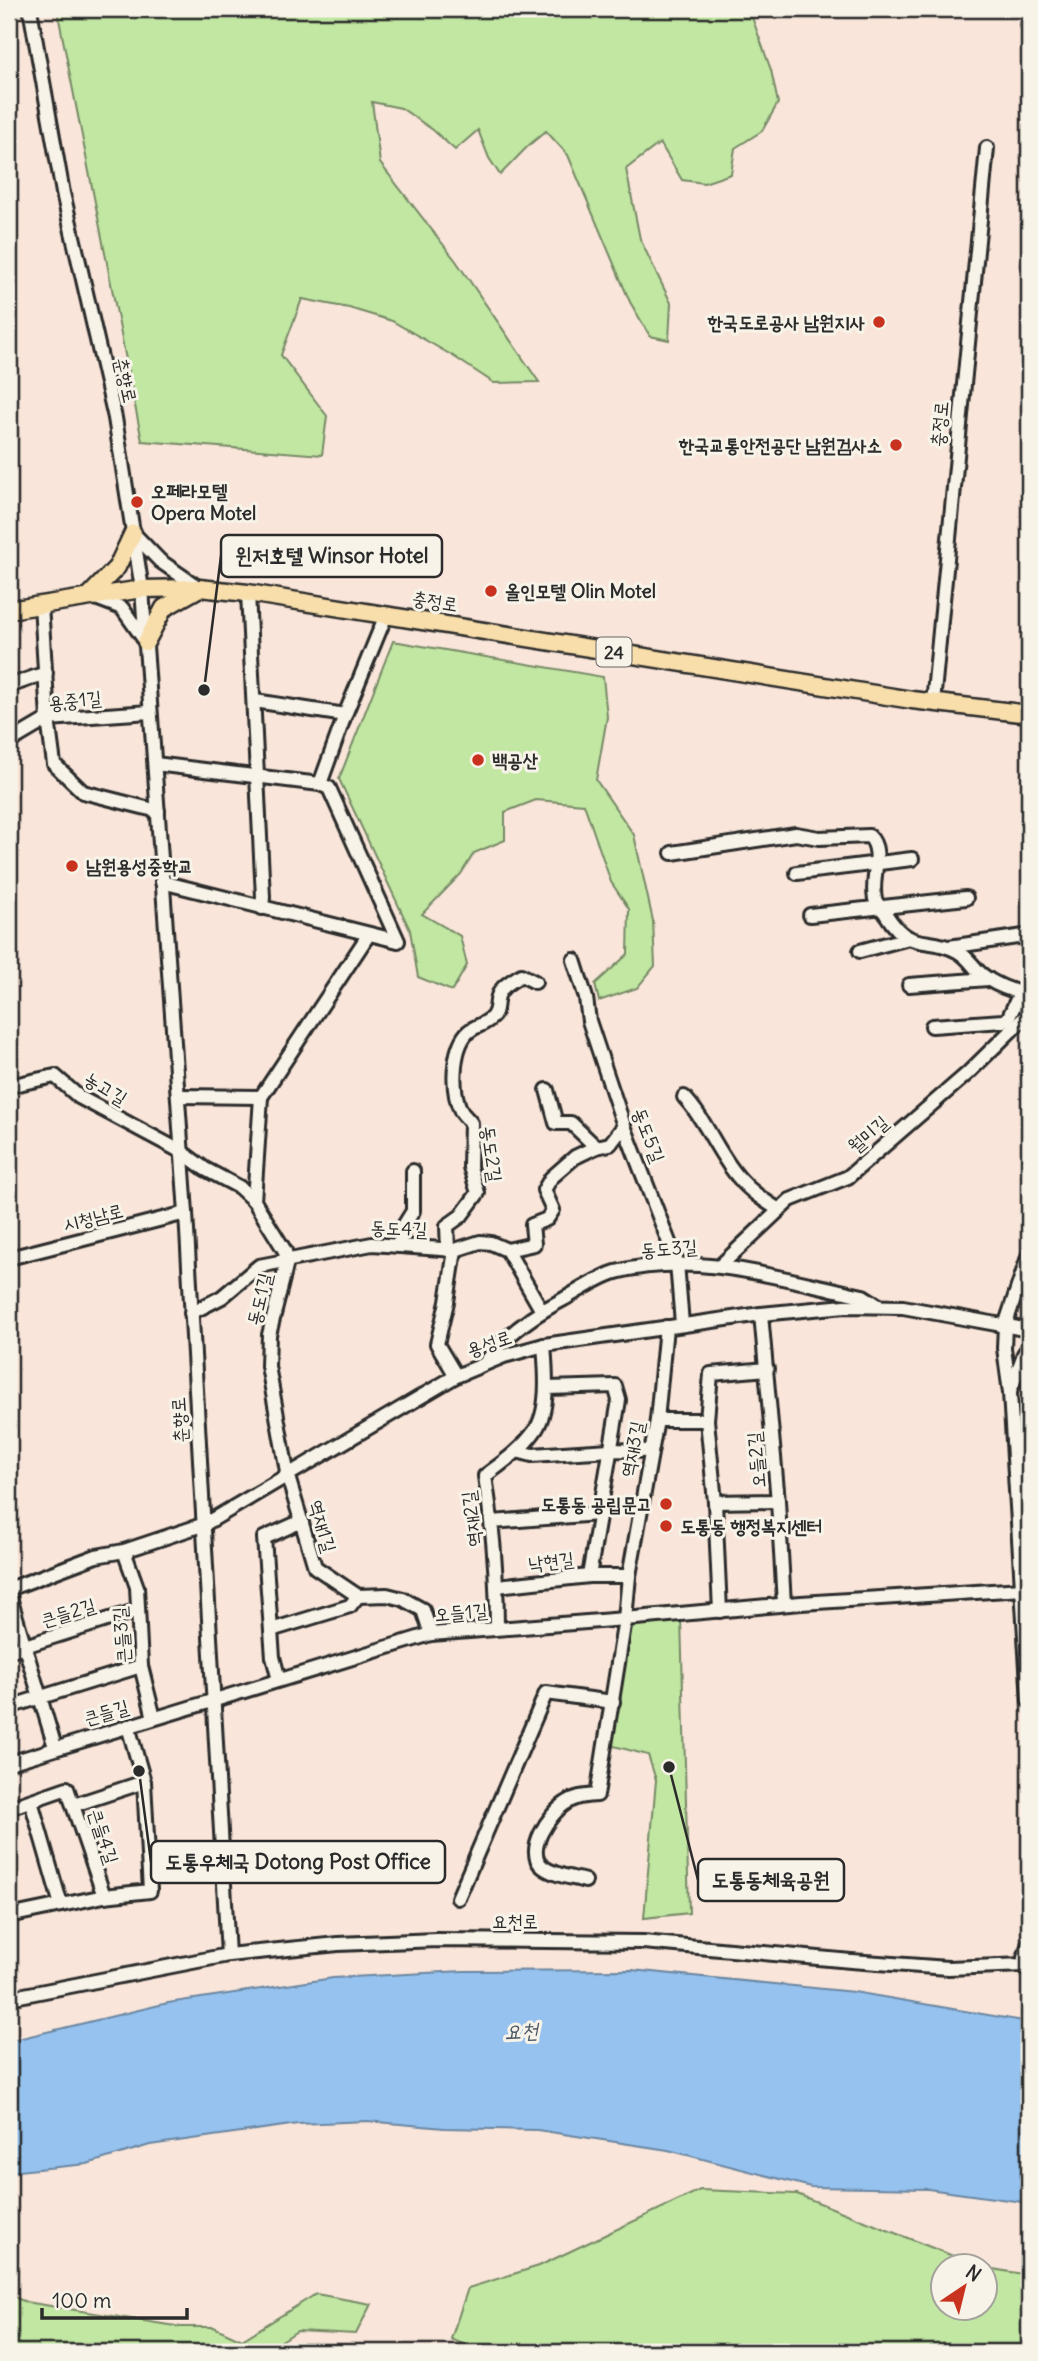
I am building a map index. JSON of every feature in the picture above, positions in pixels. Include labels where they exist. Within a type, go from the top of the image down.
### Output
[{"type":"main road","points":[[89,596],[117,568],[133,533]]},
{"type":"main road","points":[[146,642],[164,608],[199,588]]},
{"type":"main road","name":"충정로","points":[[9,610],[142,589],[199,588],[248,593],[933,704],[1029,714]]},
{"type":"street","name":"춘향로","points":[[30,9],[63,193],[115,418],[142,589],[186,1213],[228,1955]]},
{"type":"street","name":"충정로","points":[[933,704],[987,148]]},
{"type":"street","points":[[133,533],[160,561],[199,588]]},
{"type":"street","points":[[248,593],[255,701],[262,908]]},
{"type":"street","points":[[89,596],[122,608],[146,642]]},
{"type":"street","points":[[41,604],[48,719],[54,764],[83,792],[158,811]]},
{"type":"street","name":"충정로","points":[[320,784],[386,615]]},
{"type":"street","name":"용중1길","points":[[9,686],[46,673]]},
{"type":"street","points":[[255,701],[345,715]]},
{"type":"street","name":"용중1길","points":[[9,741],[48,719],[150,712]]},
{"type":"street","points":[[155,764],[256,775],[320,784],[329,788],[398,941],[162,883]]},
{"type":"street","points":[[672,853],[796,834],[819,838],[869,836],[875,844],[875,901],[894,928],[908,938],[923,944],[949,947],[1024,936]]},
{"type":"street","points":[[797,873],[912,859]]},
{"type":"street","points":[[810,915],[965,898]]},
{"type":"street","points":[[254,1201],[261,1097],[369,934]]},
{"type":"street","points":[[860,951],[908,938]]},
{"type":"street","points":[[932,1027],[1003,1021],[1008,1018],[1024,994],[988,979],[970,960],[949,947]]},
{"type":"street","name":"동도5길","points":[[574,960],[586,998],[589,1021],[624,1126],[677,1263],[682,1324]]},
{"type":"street","name":"동도2길","points":[[456,1376],[438,1344],[447,1302],[451,1250],[447,1226],[461,1216],[478,1193],[470,1167],[471,1123],[461,1112],[456,1095],[454,1062],[460,1042],[470,1030],[483,1026],[497,1010],[496,998],[501,988],[521,975],[535,982]]},
{"type":"street","points":[[909,985],[988,979]]},
{"type":"street","name":"월미길","points":[[721,1265],[790,1200],[848,1177],[968,1073],[1029,1013]]},
{"type":"street","name":"농고길","points":[[9,1086],[55,1076],[79,1097],[182,1152]]},
{"type":"street","points":[[547,1090],[556,1123],[571,1123],[596,1147]]},
{"type":"street","points":[[178,1096],[261,1097]]},
{"type":"street","points":[[684,1097],[705,1124],[738,1177],[753,1193],[779,1210]]},
{"type":"street","points":[[542,1311],[507,1250],[534,1244],[532,1225],[547,1219],[553,1210],[544,1190],[551,1178],[575,1157],[610,1143],[624,1126]]},
{"type":"street","points":[[182,1152],[205,1169],[240,1187],[254,1201]]},
{"type":"street","points":[[399,1246],[403,1227],[413,1211],[413,1171]]},
{"type":"street","name":"동도1길","points":[[254,1201],[285,1251],[287,1262],[269,1335],[268,1366],[288,1477]]},
{"type":"street","name":"시청남로","points":[[9,1258],[186,1213]]},
{"type":"street","name":"동도4길","points":[[191,1313],[222,1297],[258,1266],[372,1244],[451,1250],[481,1242],[507,1250]]},
{"type":"street","points":[[1029,1254],[1005,1326],[1004,1348],[1010,1393],[1029,1701]]},
{"type":"street","name":"동도3길","points":[[486,1363],[495,1349],[542,1311],[614,1273],[677,1263],[721,1265],[863,1296],[878,1306]]},
{"type":"street","name":"용성로","points":[[9,1591],[96,1556],[124,1551],[205,1524],[456,1376],[486,1363],[544,1345],[682,1324],[845,1306],[903,1307],[1029,1330]]},
{"type":"street","name":"오들2길","points":[[761,1314],[778,1501],[784,1604]]},
{"type":"street","name":"역재3길","points":[[585,1881],[554,1873],[542,1866],[537,1859],[537,1848],[544,1825],[551,1814],[579,1796],[597,1795],[613,1702],[629,1576],[657,1420],[666,1327]]},
{"type":"street","name":"역재2길","points":[[497,1628],[492,1522],[485,1476],[517,1451],[537,1429],[548,1388],[544,1345]]},
{"type":"street","points":[[1010,1393],[1029,1347]]},
{"type":"street","points":[[720,1611],[715,1502],[707,1420],[711,1374],[767,1369]]},
{"type":"street","name":"낙현길","points":[[497,1586],[589,1576],[620,1400],[615,1387],[548,1388]]},
{"type":"street","points":[[657,1420],[707,1420]]},
{"type":"street","points":[[517,1451],[532,1455],[610,1450],[650,1451]]},
{"type":"street","name":"역재1길","points":[[288,1477],[315,1567],[358,1595]]},
{"type":"street","points":[[715,1502],[778,1501]]},
{"type":"street","points":[[492,1522],[598,1514]]},
{"type":"street","points":[[279,1679],[273,1657],[264,1538],[302,1521]]},
{"type":"street","name":"큰들3길","points":[[124,1551],[137,1587],[141,1665],[154,1718]]},
{"type":"street","points":[[589,1576],[629,1576]]},
{"type":"street","name":"오들1길","points":[[214,1700],[431,1634],[784,1604],[1023,1589]]},
{"type":"street","points":[[9,1591],[23,1646],[55,1747]]},
{"type":"street","points":[[271,1630],[350,1606],[358,1595],[387,1595],[403,1599],[424,1610],[431,1634]]},
{"type":"street","name":"큰들2길","points":[[9,1651],[138,1611]]},
{"type":"street","name":"큰들길","points":[[9,1707],[141,1665]]},
{"type":"street","points":[[458,1898],[546,1693],[613,1702]]},
{"type":"street","name":"큰들길","points":[[9,1763],[214,1700]]},
{"type":"street","points":[[9,1916],[104,1896],[150,1891],[144,1782],[128,1726]]},
{"type":"street","points":[[74,1805],[144,1782]]},
{"type":"street","name":"큰들4길","points":[[31,1801],[67,1788],[104,1896]]},
{"type":"street","points":[[9,1808],[31,1801],[61,1905]]},
{"type":"street","name":"요천로","points":[[9,1998],[228,1955],[338,1944],[412,1941],[643,1942],[948,1968],[1027,1969],[1025,1951],[1029,1943]]},
{"type":"green space","points":[[57,9],[749,9],[771,70],[778,103],[762,131],[735,148],[731,174],[704,183],[682,180],[660,143],[626,169],[640,239],[671,303],[669,340],[650,336],[630,302],[568,155],[546,131],[500,175],[489,158],[478,130],[455,150],[433,130],[401,108],[372,102],[380,163],[456,261],[539,382],[494,383],[392,321],[349,308],[302,299],[281,355],[327,416],[322,455],[142,441]]},
{"type":"green space","points":[[393,641],[603,677],[607,717],[596,780],[634,835],[653,921],[655,966],[637,988],[599,1001],[595,984],[628,954],[629,909],[611,882],[584,804],[536,800],[505,812],[505,840],[474,853],[461,874],[422,914],[460,936],[467,965],[452,991],[418,977],[410,930],[339,779]]},
{"type":"green space","points":[[681,1618],[689,1913],[644,1918],[656,1780],[648,1755],[610,1745],[629,1624]]},
{"type":"green space","points":[[700,2190],[797,2194],[943,2252],[930,2252],[930,2322],[1000,2322],[1000,2270],[1029,2275],[1029,2352],[481,2352],[451,2339],[468,2288],[539,2266]]},
{"type":"green space","points":[[316,2294],[371,2304],[356,2334],[297,2331],[265,2352],[9,2352],[9,2295],[26,2302],[181,2327],[214,2327],[242,2340]]},
{"type":"water","name":"요천","points":[[632,1970],[854,1992],[1029,2022],[1029,2203],[928,2189],[811,2187],[668,2150],[537,2130],[444,2128],[367,2121],[298,2124],[150,2145],[87,2164],[9,2172],[9,2041],[168,2003],[333,1978],[463,1971]]},
{"type":"tunnel","points":[[1028,25],[1029,39]]},
{"type":"place","name":"한국도로공사 남원지사","points":[[879,322]]},
{"type":"place","name":"한국교통안전공단 남원검사소","points":[[896,445]]},
{"type":"place","name":"오페라모텔 Opera Motel","points":[[137,502]]},
{"type":"place","name":"올인모텔 Olin Motel","points":[[491,591]]},
{"type":"place","name":"윈저호텔 Winsor Hotel","points":[[204,690]]},
{"type":"place","name":"백공산","points":[[478,760]]},
{"type":"place","name":"남원용성중학교","points":[[72,866]]},
{"type":"place","name":"도통동 공립문고","points":[[666,1504]]},
{"type":"place","name":"도통동 행정복지센터","points":[[666,1526]]},
{"type":"place","name":"도통동체육공원","points":[[669,1767]]},
{"type":"place","name":"도통우체국 Dotong Post Office","points":[[139,1771]]}]
